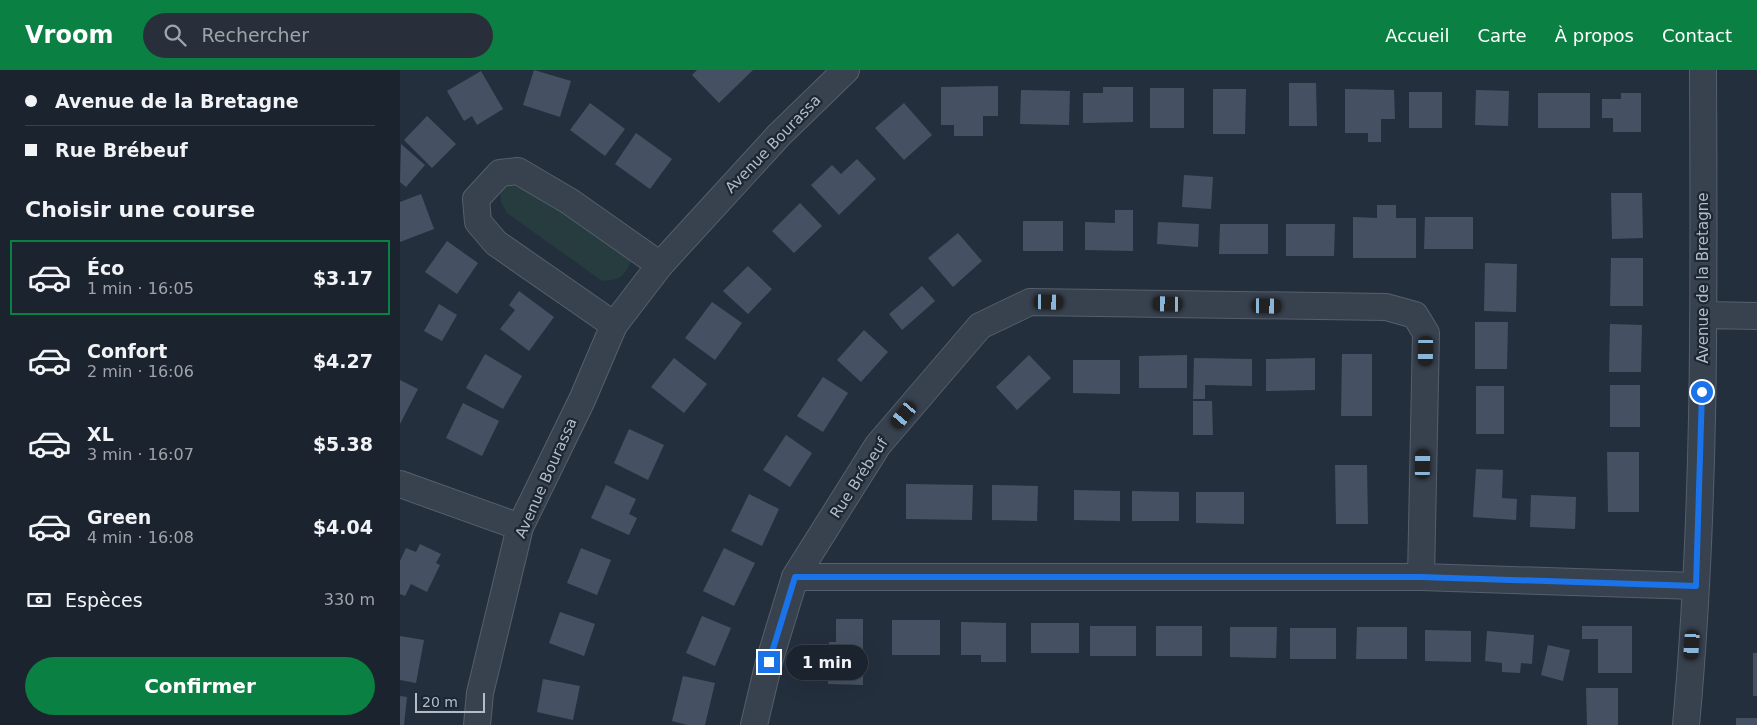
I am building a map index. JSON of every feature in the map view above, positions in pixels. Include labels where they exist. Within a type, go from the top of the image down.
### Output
[{"type":"street","name":"Avenue Bourassa","points":[[477,725],[480,693],[520,527],[582,400],[614,325],[660,265],[779,135],[845,70]]},
{"type":"street","name":"Avenue de la Bretagne","points":[[1686,725],[1696,586],[1704,315],[1703,70]]},
{"type":"street","points":[[614,325],[496,243],[478,222],[476,199],[500,173],[518,171],[569,201],[660,265]]},
{"type":"street","name":"Rue Brébeuf","points":[[754,725],[769,662],[795,577],[878,445],[980,326],[1030,302],[1386,307],[1415,315],[1426,333],[1421,577]]},
{"type":"street","points":[[1704,315],[1757,316]]},
{"type":"street","points":[[400,484],[520,527]]},
{"type":"street","points":[[795,577],[1421,577],[1696,586]]},
{"type":"green space","points":[[509,179],[627,248],[631,262],[623,275],[617,279],[602,281],[507,213],[501,202],[500,190]]},
{"type":"building","points":[[534,70],[571,81],[560,117],[523,105]]},
{"type":"building","points":[[697,70],[753,70],[719,103],[692,75]]},
{"type":"building","points":[[481,71],[503,109],[477,125],[472,116],[464,121],[447,91]]},
{"type":"building","points":[[1289,83],[1316,83],[1317,126],[1289,126]]},
{"type":"building","points":[[998,86],[998,116],[983,116],[983,136],[954,136],[954,125],[941,125],[941,87]]},
{"type":"building","points":[[1103,87],[1133,87],[1133,122],[1083,123],[1083,93],[1103,93]]},
{"type":"building","points":[[1150,88],[1184,88],[1184,128],[1150,128]]},
{"type":"building","points":[[1213,89],[1246,89],[1245,134],[1213,134]]},
{"type":"building","points":[[1345,89],[1394,90],[1395,119],[1381,119],[1381,142],[1368,142],[1368,133],[1345,133]]},
{"type":"building","points":[[1021,90],[1070,91],[1069,125],[1020,124]]},
{"type":"building","points":[[1476,90],[1509,91],[1508,126],[1475,125]]},
{"type":"building","points":[[1409,92],[1442,92],[1442,128],[1409,128]]},
{"type":"building","points":[[1538,93],[1590,93],[1590,128],[1538,128]]},
{"type":"building","points":[[1621,93],[1641,93],[1641,132],[1613,132],[1613,118],[1602,118],[1602,99],[1621,99]]},
{"type":"building","points":[[590,103],[625,129],[605,156],[570,130]]},
{"type":"building","points":[[904,103],[932,135],[904,160],[875,128]]},
{"type":"building","points":[[427,116],[456,144],[432,168],[404,140]]},
{"type":"building","points":[[636,133],[672,159],[650,189],[615,164]]},
{"type":"building","points":[[401,144],[425,165],[406,187],[400,182]]},
{"type":"building","points":[[857,159],[876,179],[839,215],[811,185],[832,165],[841,174]]},
{"type":"building","points":[[1184,175],[1213,177],[1211,209],[1182,207]]},
{"type":"building","points":[[1611,193],[1642,193],[1643,238],[1612,239]]},
{"type":"building","points":[[421,194],[434,229],[400,242],[400,202]]},
{"type":"building","points":[[800,203],[822,226],[794,253],[772,231]]},
{"type":"building","points":[[1377,205],[1396,205],[1396,218],[1416,218],[1416,258],[1353,258],[1353,217],[1377,218]]},
{"type":"building","points":[[1115,210],[1133,210],[1133,251],[1085,250],[1085,222],[1115,223]]},
{"type":"building","points":[[1425,217],[1473,217],[1473,249],[1424,249]]},
{"type":"building","points":[[1023,221],[1063,221],[1063,251],[1023,251]]},
{"type":"building","points":[[1158,222],[1199,224],[1198,247],[1157,244]]},
{"type":"building","points":[[1220,224],[1268,224],[1268,254],[1219,254]]},
{"type":"building","points":[[1286,224],[1335,224],[1334,256],[1286,256]]},
{"type":"building","points":[[958,233],[982,261],[953,287],[928,258]]},
{"type":"building","points":[[447,241],[478,263],[457,294],[425,272]]},
{"type":"building","points":[[1611,258],[1643,258],[1643,306],[1610,306]]},
{"type":"building","points":[[1485,263],[1517,264],[1516,312],[1484,311]]},
{"type":"building","points":[[748,266],[772,289],[748,314],[723,291]]},
{"type":"building","points":[[922,286],[935,301],[902,330],[889,314]]},
{"type":"building","points":[[519,291],[554,317],[529,351],[500,329],[515,310],[509,305]]},
{"type":"building","points":[[712,302],[742,323],[715,360],[685,338]]},
{"type":"building","points":[[439,304],[457,315],[442,341],[424,331]]},
{"type":"building","points":[[1475,322],[1508,322],[1507,369],[1475,369]]},
{"type":"building","points":[[1610,324],[1642,325],[1641,372],[1609,372]]},
{"type":"building","points":[[864,330],[888,352],[861,382],[837,360]]},
{"type":"building","points":[[485,354],[522,376],[503,409],[466,388]]},
{"type":"building","points":[[1342,354],[1372,354],[1372,416],[1341,416]]},
{"type":"building","points":[[1029,355],[1051,378],[1017,410],[996,387]]},
{"type":"building","points":[[1187,355],[1187,388],[1139,388],[1139,356]]},
{"type":"building","points":[[674,358],[707,384],[684,413],[651,387]]},
{"type":"building","points":[[1194,358],[1252,359],[1252,386],[1205,385],[1205,399],[1193,399]]},
{"type":"building","points":[[1315,358],[1315,390],[1266,391],[1266,359]]},
{"type":"building","points":[[1073,360],[1120,360],[1120,394],[1073,393]]},
{"type":"building","points":[[823,377],[848,393],[823,432],[797,416]]},
{"type":"building","points":[[400,380],[418,389],[400,424]]},
{"type":"building","points":[[1610,385],[1640,385],[1640,427],[1610,427]]},
{"type":"building","points":[[1476,386],[1504,386],[1504,434],[1476,434]]},
{"type":"building","points":[[1193,401],[1212,401],[1213,435],[1193,435]]},
{"type":"building","points":[[463,403],[499,421],[482,456],[446,438]]},
{"type":"building","points":[[629,429],[664,445],[648,480],[614,463]]},
{"type":"building","points":[[786,435],[812,453],[790,487],[763,470]]},
{"type":"building","points":[[1607,452],[1639,452],[1639,512],[1608,512]]},
{"type":"building","points":[[1335,465],[1367,465],[1368,524],[1336,524]]},
{"type":"building","points":[[1476,469],[1503,470],[1502,498],[1517,499],[1516,520],[1473,517]]},
{"type":"building","points":[[906,484],[973,485],[972,520],[906,519]]},
{"type":"building","points":[[606,485],[636,499],[629,514],[637,518],[629,535],[591,518]]},
{"type":"building","points":[[992,485],[1038,486],[1037,521],[992,520]]},
{"type":"building","points":[[1074,490],[1120,491],[1120,521],[1074,520]]},
{"type":"building","points":[[1132,491],[1179,492],[1179,521],[1132,521]]},
{"type":"building","points":[[1196,492],[1244,492],[1244,524],[1196,523]]},
{"type":"building","points":[[749,494],[779,509],[762,546],[731,531]]},
{"type":"building","points":[[1531,495],[1576,497],[1575,529],[1530,527]]},
{"type":"building","points":[[420,544],[441,554],[436,563],[440,565],[427,592],[411,584],[405,596],[400,594],[400,561],[406,548],[416,552]]},
{"type":"building","points":[[581,548],[611,560],[597,595],[567,583]]},
{"type":"building","points":[[724,548],[755,563],[734,606],[703,591]]},
{"type":"building","points":[[560,612],[595,624],[584,656],[549,643]]},
{"type":"building","points":[[702,616],[731,628],[715,666],[686,653]]},
{"type":"building","points":[[836,619],[863,619],[863,685],[828,684],[829,642],[836,642]]},
{"type":"building","points":[[892,620],[940,620],[940,655],[892,655]]},
{"type":"building","points":[[961,622],[1006,623],[1006,662],[981,662],[981,655],[961,655]]},
{"type":"building","points":[[1031,623],[1079,623],[1079,653],[1031,653]]},
{"type":"building","points":[[1090,626],[1136,626],[1136,656],[1090,656]]},
{"type":"building","points":[[1156,626],[1202,626],[1202,656],[1156,656]]},
{"type":"building","points":[[1582,626],[1632,626],[1632,673],[1598,673],[1598,639],[1582,639]]},
{"type":"building","points":[[1230,627],[1277,627],[1276,658],[1230,657]]},
{"type":"building","points":[[1357,627],[1407,627],[1407,659],[1356,659]]},
{"type":"building","points":[[1290,628],[1336,628],[1336,659],[1290,659]]},
{"type":"building","points":[[1425,630],[1471,631],[1471,662],[1425,661]]},
{"type":"building","points":[[1487,631],[1534,635],[1532,664],[1521,663],[1520,673],[1502,672],[1502,663],[1485,661]]},
{"type":"building","points":[[400,636],[424,640],[416,683],[400,680]]},
{"type":"building","points":[[1548,645],[1570,650],[1563,681],[1541,675]]},
{"type":"building","points":[[1753,653],[1757,653],[1757,696],[1753,696]]},
{"type":"building","points":[[683,676],[715,683],[705,725],[687,725],[672,721]]},
{"type":"building","points":[[543,679],[580,686],[573,720],[537,712]]},
{"type":"building","points":[[1586,688],[1618,688],[1618,725],[1587,725]]},
{"type":"building","points":[[400,696],[407,697],[404,725],[400,725]]},
{"type":"building","points":[[1736,718],[1757,718],[1757,725],[1736,725]]},
{"type":"route","points":[[769,662],[795,577],[1421,577],[1696,586],[1702,392]]}]
